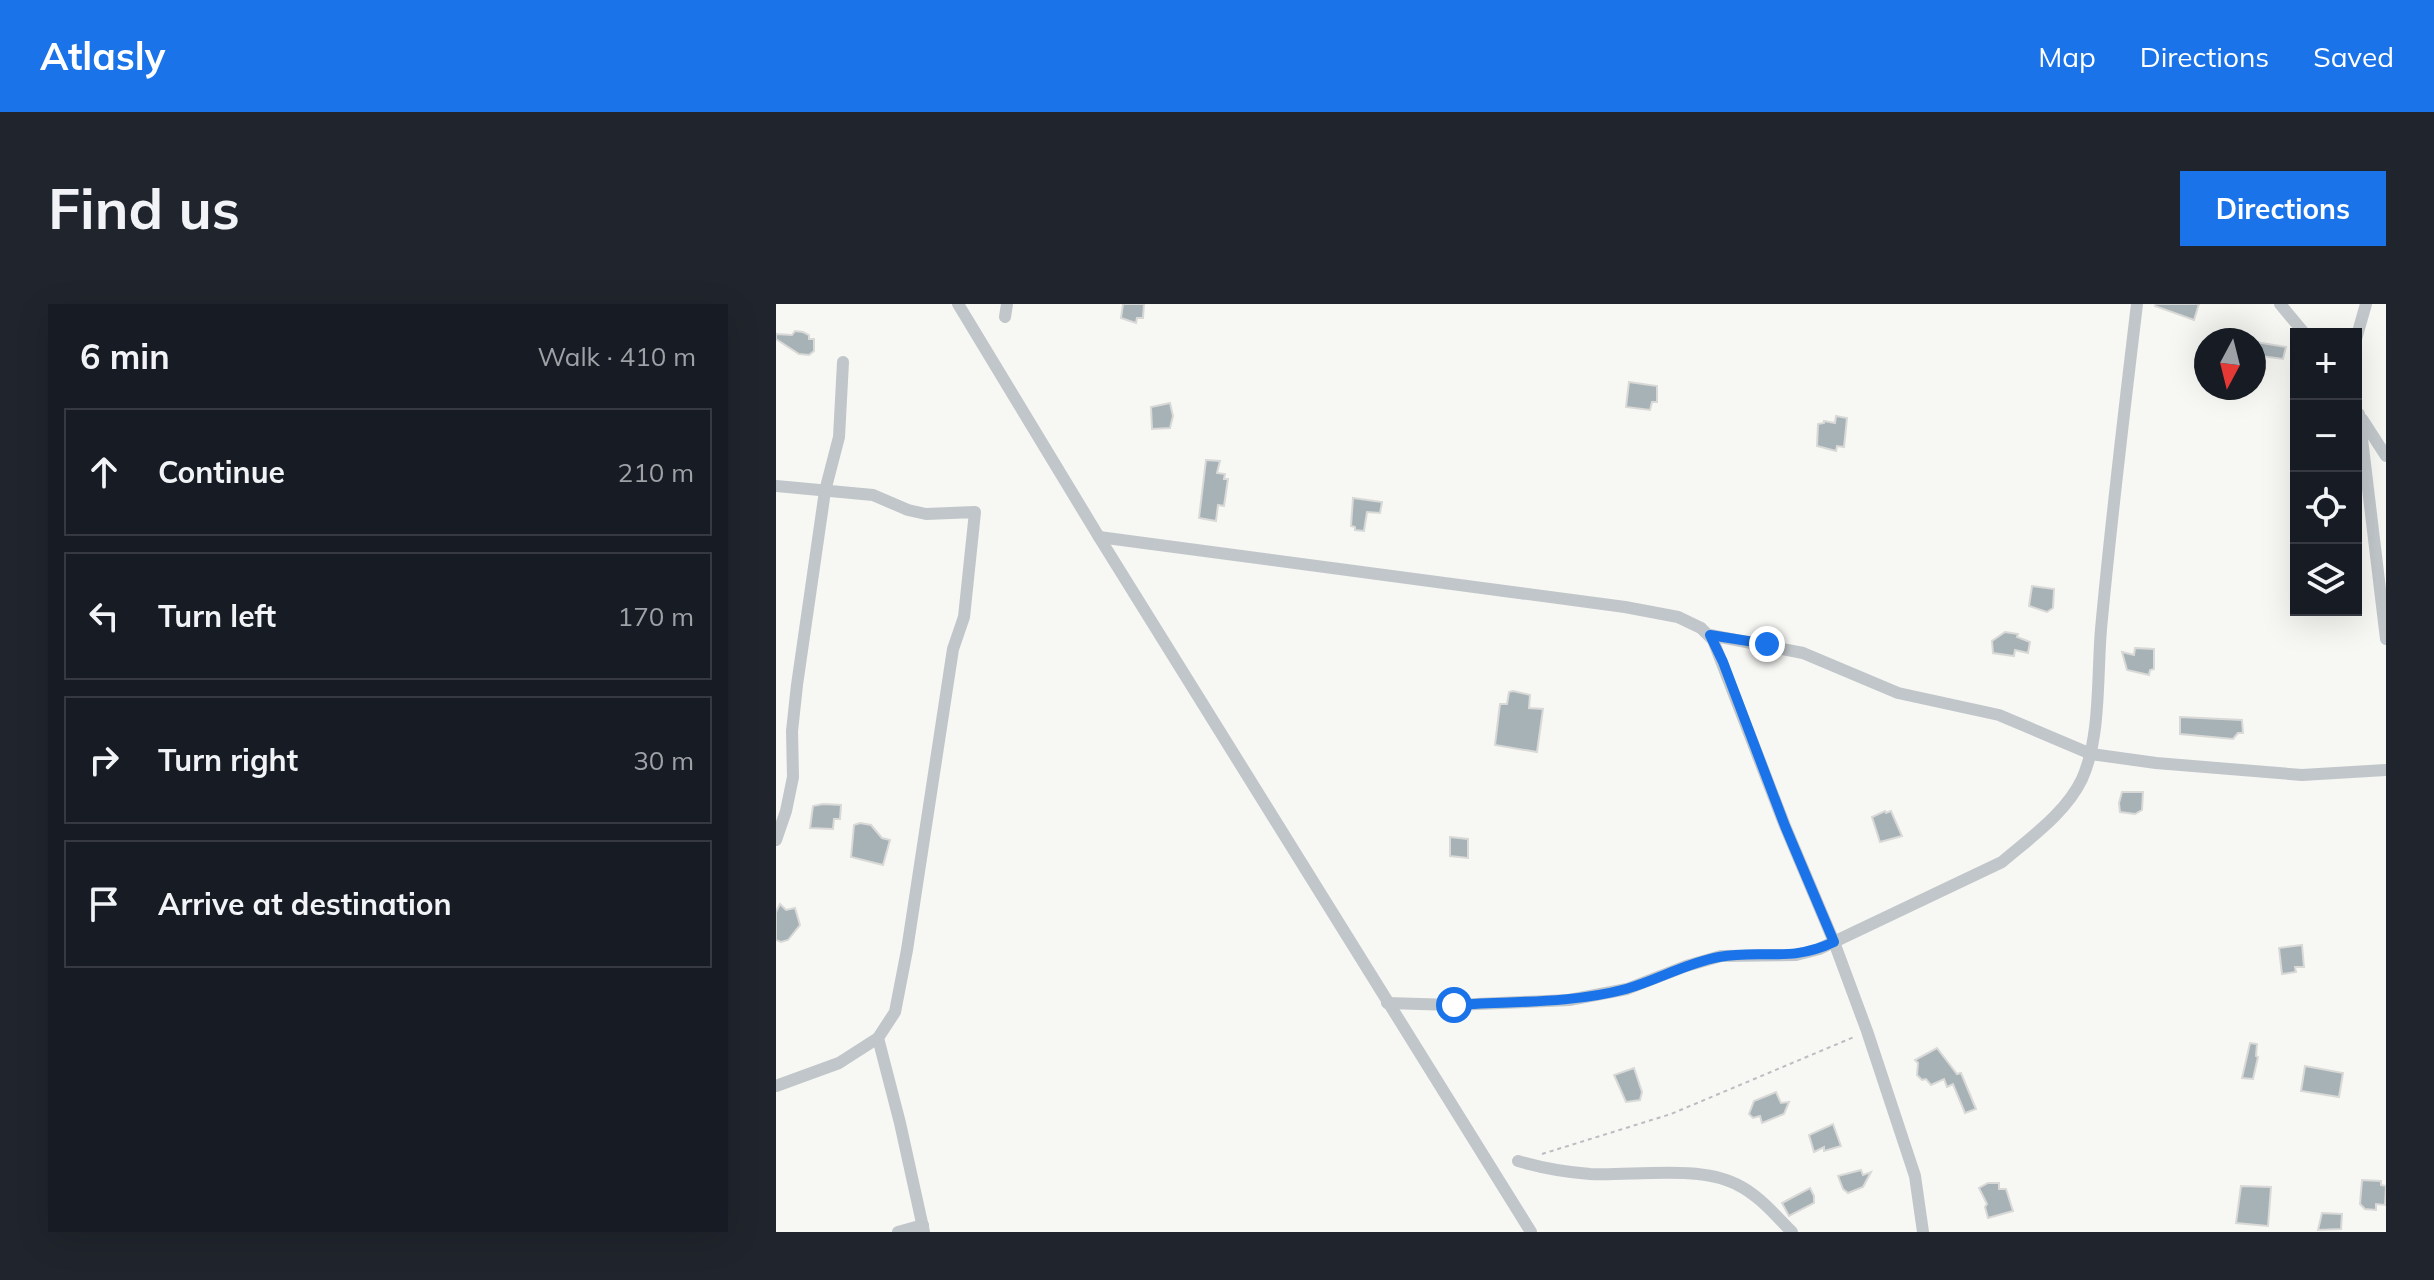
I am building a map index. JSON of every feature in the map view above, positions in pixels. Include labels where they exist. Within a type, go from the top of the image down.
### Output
[{"type":"street","points":[[958,304],[1099,537],[1531,1232]]},
{"type":"street","points":[[1387,1003],[1454,1005],[1569,1000],[1627,989],[1721,956],[1796,955],[1834,942],[2002,862],[2062,807],[2081,781],[2091,754],[2137,304]]},
{"type":"street","points":[[2280,304],[2300,328]]},
{"type":"street","points":[[2359,328],[2366,304]]},
{"type":"street","points":[[776,840],[793,777],[792,731],[797,685],[825,491],[839,437],[843,362]]},
{"type":"street","points":[[2362,418],[2386,456]]},
{"type":"street","points":[[2362,444],[2386,639]]},
{"type":"street","points":[[776,486],[873,495],[917,513],[975,512],[964,617],[953,649],[895,1012],[878,1038],[839,1063],[776,1086]]},
{"type":"street","points":[[1099,537],[1625,607],[1678,617],[1710,635],[1867,1031],[1915,1176],[1923,1232]]},
{"type":"street","points":[[1710,635],[1803,653],[1898,693],[1999,715],[2091,754],[2302,775],[2386,770]]},
{"type":"street","points":[[878,1038],[924,1229],[898,1232]]},
{"type":"street","points":[[1518,1161],[1549,1170],[1592,1174],[1709,1175],[1736,1184],[1760,1200],[1792,1232]]},
{"type":"path","points":[[1518,1161],[1671,1114],[1867,1031]]},
{"type":"building","points":[[1123,304],[1144,304],[1143,318],[1137,318],[1136,323],[1121,318]]},
{"type":"building","points":[[2156,304],[2199,304],[2194,320]]},
{"type":"building","points":[[795,331],[814,339],[814,351],[809,355],[799,354],[776,339],[776,334],[792,335]]},
{"type":"building","points":[[2266,344],[2286,347],[2283,359],[2266,357]]},
{"type":"building","points":[[1629,382],[1657,386],[1657,402],[1652,402],[1650,410],[1626,407]]},
{"type":"building","points":[[1170,403],[1173,416],[1170,428],[1152,429],[1151,407]]},
{"type":"building","points":[[1836,416],[1847,418],[1844,447],[1837,446],[1836,451],[1817,446],[1818,424],[1824,421],[1835,423]]},
{"type":"building","points":[[1206,460],[1220,461],[1217,473],[1225,474],[1224,479],[1228,479],[1224,506],[1218,505],[1216,521],[1199,518]]},
{"type":"building","points":[[1353,498],[1382,502],[1380,513],[1367,512],[1364,531],[1351,526]]},
{"type":"building","points":[[2032,586],[2054,589],[2053,608],[2047,612],[2029,606]]},
{"type":"building","points":[[2005,632],[2018,634],[2017,637],[2030,642],[2028,653],[2015,650],[2014,656],[1993,653],[1992,641]]},
{"type":"building","points":[[2135,648],[2154,649],[2154,669],[2150,670],[2149,675],[2127,670],[2122,652],[2134,655]]},
{"type":"building","points":[[1509,692],[1530,695],[1529,708],[1543,709],[1537,752],[1495,745],[1500,704],[1507,704]]},
{"type":"building","points":[[2180,717],[2242,720],[2243,733],[2238,733],[2233,739],[2180,734]]},
{"type":"building","points":[[2122,792],[2143,792],[2142,810],[2135,814],[2120,812]]},
{"type":"building","points":[[841,805],[840,819],[834,819],[833,829],[810,828],[813,806]]},
{"type":"building","points":[[1891,811],[1902,836],[1880,842],[1872,817]]},
{"type":"building","points":[[854,825],[871,825],[882,838],[890,840],[883,865],[851,857]]},
{"type":"building","points":[[1450,837],[1468,839],[1468,858],[1450,856]]},
{"type":"building","points":[[780,904],[786,910],[795,908],[800,925],[788,940],[781,942],[776,940],[776,912]]},
{"type":"building","points":[[2302,945],[2304,967],[2295,967],[2296,972],[2282,974],[2279,948]]},
{"type":"building","points":[[2250,1043],[2257,1044],[2258,1057],[2253,1079],[2242,1078]]},
{"type":"building","points":[[1937,1048],[1957,1074],[1961,1073],[1976,1109],[1965,1113],[1953,1084],[1947,1087],[1944,1079],[1931,1085],[1917,1075],[1918,1063],[1915,1060]]},
{"type":"building","points":[[2305,1066],[2343,1073],[2339,1097],[2301,1091]]},
{"type":"building","points":[[1634,1068],[1642,1092],[1640,1100],[1626,1102],[1614,1075]]},
{"type":"building","points":[[1776,1092],[1781,1103],[1789,1102],[1784,1114],[1762,1123],[1760,1116],[1753,1118],[1749,1114],[1754,1101]]},
{"type":"building","points":[[1833,1124],[1841,1146],[1824,1151],[1824,1147],[1814,1152],[1809,1135]]},
{"type":"building","points":[[1861,1170],[1863,1175],[1871,1172],[1863,1187],[1848,1193],[1838,1176]]},
{"type":"building","points":[[2362,1180],[2381,1181],[2381,1185],[2386,1186],[2385,1205],[2376,1204],[2376,1210],[2365,1209],[2360,1204]]},
{"type":"building","points":[[1988,1183],[1999,1183],[1999,1189],[2006,1189],[2013,1211],[1988,1218],[1987,1204],[1979,1188]]},
{"type":"building","points":[[2241,1186],[2271,1187],[2268,1226],[2236,1223]]},
{"type":"building","points":[[1810,1188],[1814,1203],[1789,1216],[1782,1203]]},
{"type":"building","points":[[2322,1213],[2342,1214],[2341,1229],[2318,1230]]},
{"type":"route","points":[[1454,1005],[1595,996],[1627,989],[1721,956],[1796,955],[1834,942],[1710,635],[1767,644]]}]
